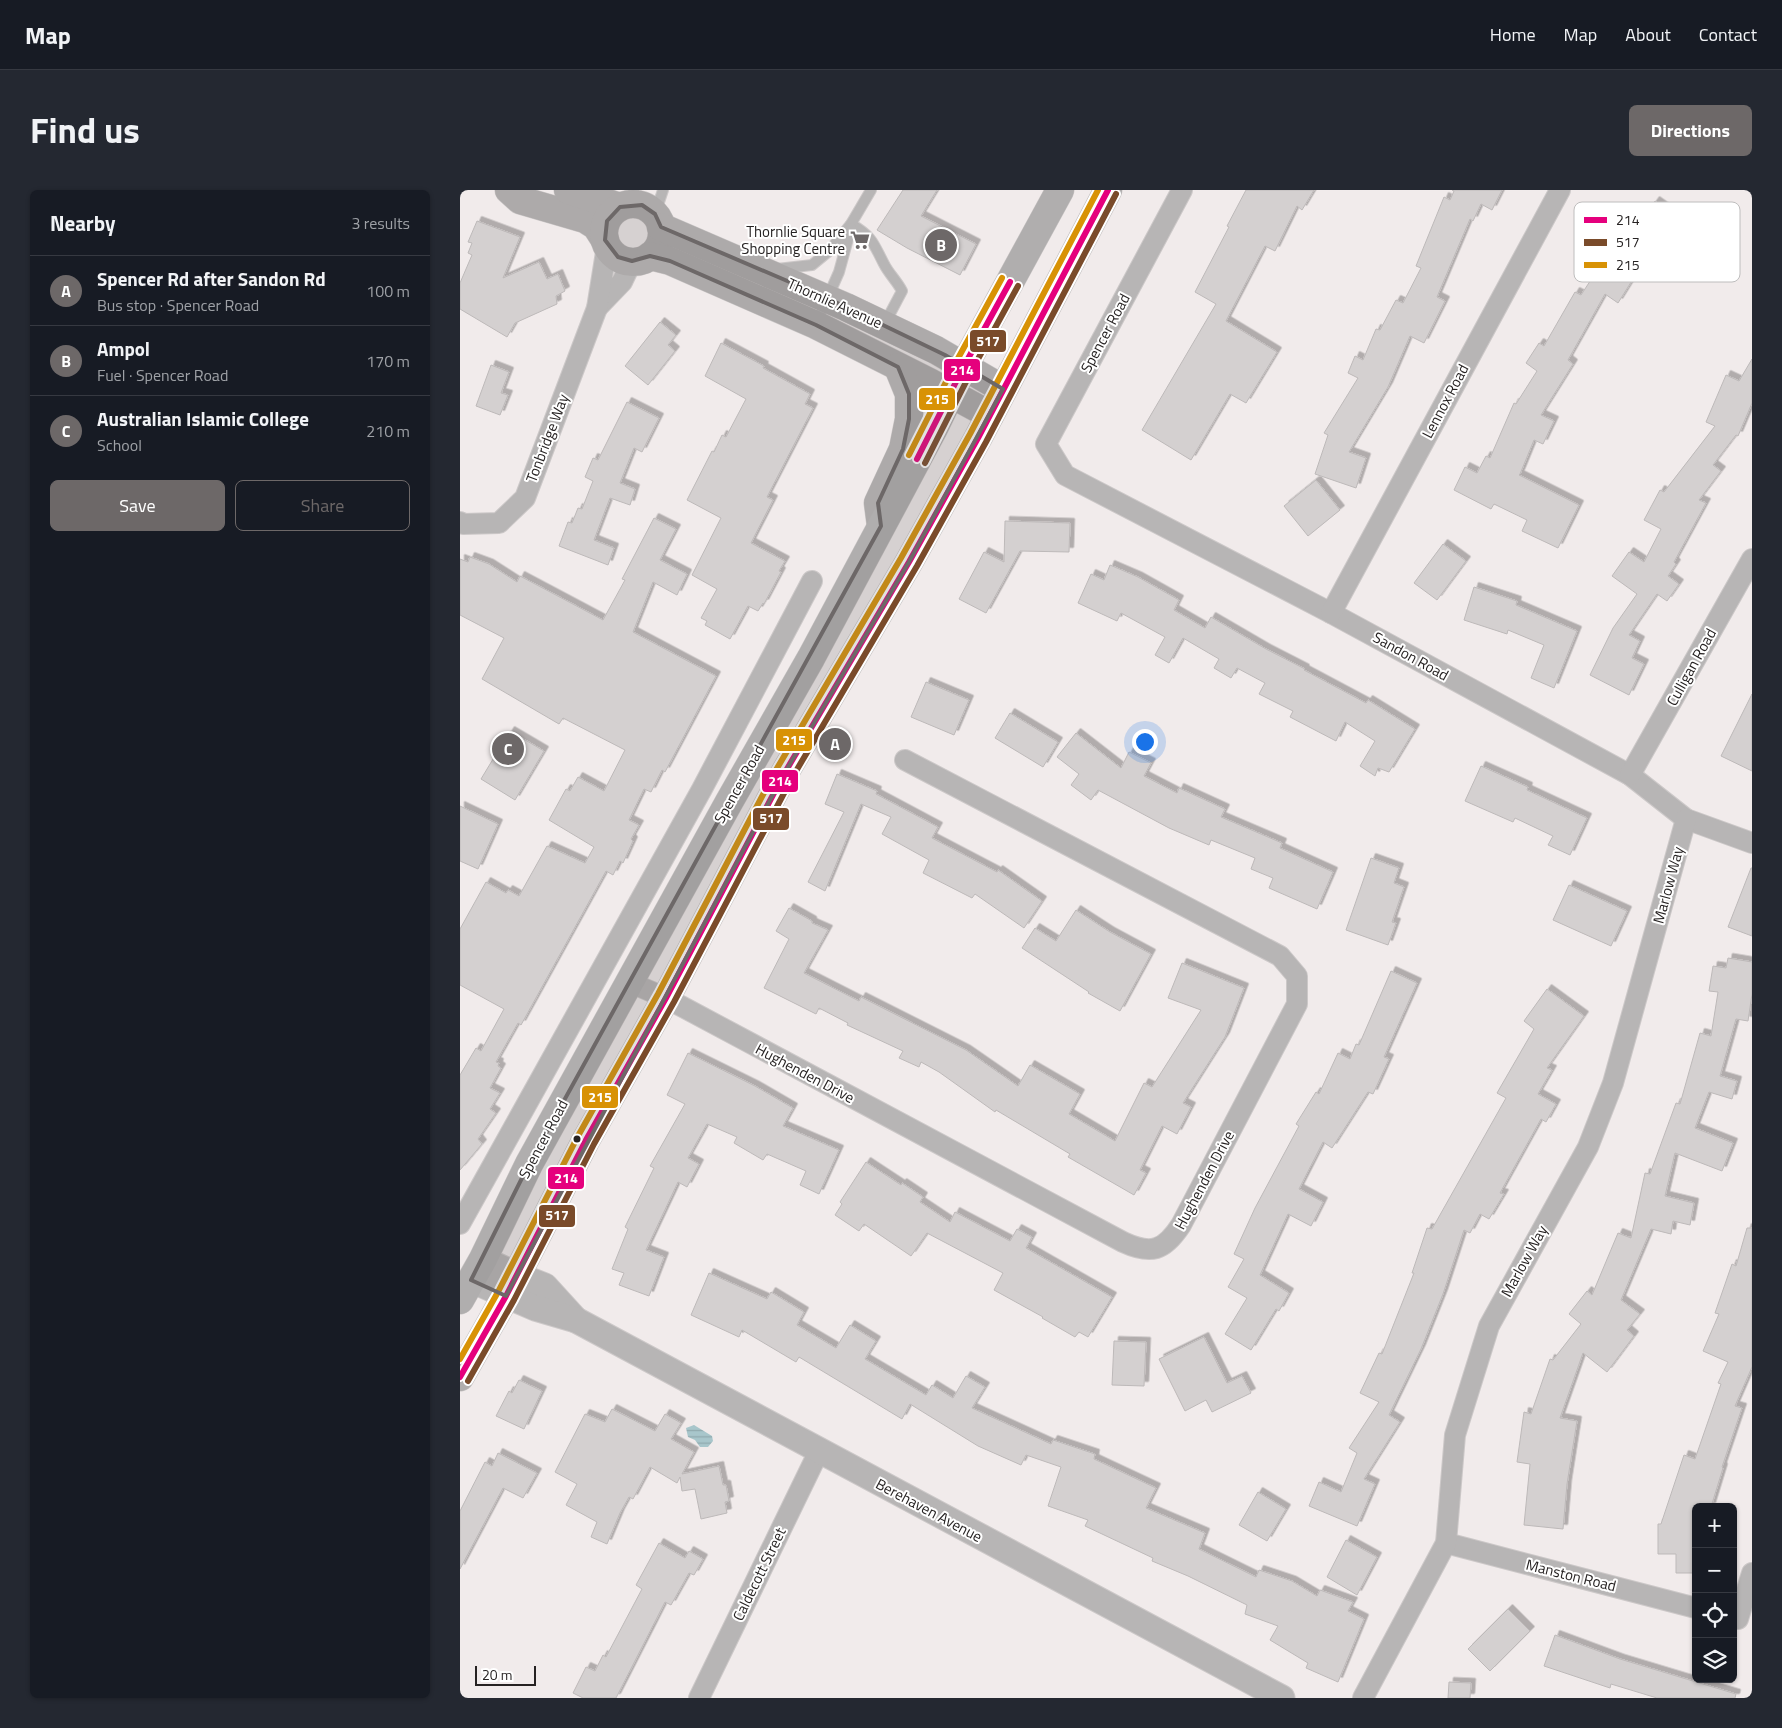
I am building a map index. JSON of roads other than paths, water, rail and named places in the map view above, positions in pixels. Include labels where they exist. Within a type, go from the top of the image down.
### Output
[{"type":"main road","name":"Thornlie Avenue","points":[[509,190],[520,200],[585,219],[596,226],[606,243],[618,257],[670,261],[816,324],[990,415]]},
{"type":"main road","name":"Thornlie Avenue","points":[[568,190],[627,200],[634,204],[660,210],[756,267],[828,298],[936,350],[1004,389]]},
{"type":"main road","name":"Spencer Road","points":[[471,1279],[529,1164],[737,787],[811,658],[964,366],[1060,190]]},
{"type":"main road","points":[[460,1377],[512,1286],[586,1140],[666,998],[784,774],[909,562],[1004,389],[1108,190]]},
{"type":"main road","points":[[606,243],[604,230],[607,221],[612,213],[627,200]]},
{"type":"main road","points":[[641,258],[660,243],[660,210]]},
{"type":"main road","points":[[753,298],[756,267]]},
{"type":"main road","points":[[881,526],[878,504],[903,450],[908,419],[909,394],[898,367]]},
{"type":"street","name":"Spencer Road","points":[[1065,475],[1046,444],[1182,190]]},
{"type":"street","name":"Lennox Road","points":[[1331,612],[1560,190]]},
{"type":"street","name":"Tonbridge Way","points":[[460,522],[499,523],[525,498],[596,308],[606,243]]},
{"type":"street","name":"Tonbridge Way","points":[[596,308],[622,282],[641,258]]},
{"type":"street","name":"Sandon Road","points":[[1065,475],[1331,612],[1630,776],[1686,820],[1752,843]]},
{"type":"street","name":"Culligan Road","points":[[1630,776],[1752,559]]},
{"type":"street","name":"Spencer Road","points":[[460,1224],[702,789],[812,581]]},
{"type":"street","name":"Hughenden Drive","points":[[630,982],[666,998],[1123,1242],[1138,1249],[1147,1250],[1162,1246],[1174,1236],[1297,1004],[1298,976],[1280,956],[905,760]]},
{"type":"street","name":"Marlow Way","points":[[1363,1698],[1446,1543],[1455,1435],[1488,1326],[1592,1138],[1613,1083],[1686,820]]},
{"type":"street","name":"Berehaven Avenue","points":[[471,1279],[512,1286],[535,1308],[576,1320],[1282,1698]]},
{"type":"street","name":"Caldecott Street","points":[[699,1698],[820,1451]]},
{"type":"street","name":"Manston Road","points":[[1446,1543],[1692,1607]]},
{"type":"street","points":[[1741,1620],[1752,1573]]},
{"type":"lane","points":[[756,267],[812,265],[829,251],[852,224],[871,190]]},
{"type":"lane","points":[[816,324],[839,272],[852,224]]},
{"type":"lane","points":[[852,224],[874,242],[884,264],[898,282],[902,291],[884,325]]},
{"type":"water","points":[[694,1425],[712,1436],[713,1441],[708,1447],[700,1447],[695,1440],[688,1437],[686,1428]]},
{"type":"place","name":"Thornlie Square Shopping Centre","points":[[860,240]]},
{"type":"place","name":"Ampol","points":[[941,245]]},
{"type":"place","name":"Spencer Rd after Sandon Rd","points":[[835,744]]},
{"type":"place","name":"Australian Islamic College","points":[[508,749]]}]
